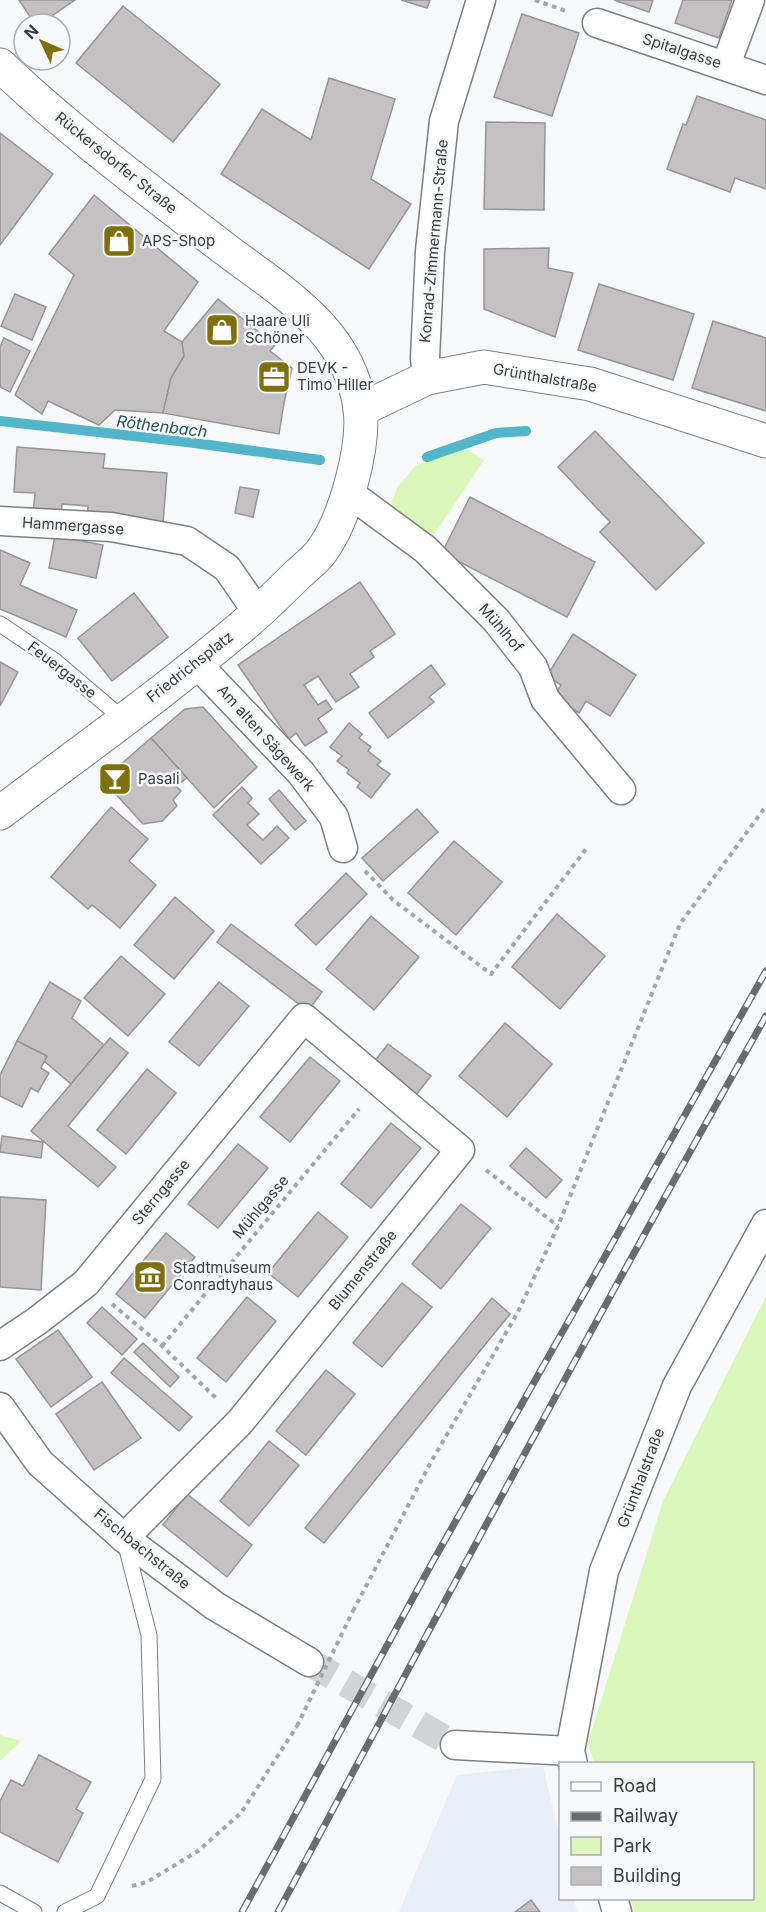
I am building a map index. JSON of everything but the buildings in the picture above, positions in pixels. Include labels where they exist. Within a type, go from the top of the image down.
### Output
[{"type":"main road","name":"Rückersdorfer Straße","points":[[0,65],[74,130],[221,246],[294,299],[322,328],[343,356],[355,387],[360,424],[349,494]]},
{"type":"main road","name":"Grünthalstraße","points":[[360,424],[427,378],[484,367],[590,384],[766,441]]},
{"type":"main road","name":"Friedrichsplatz","points":[[0,813],[197,664],[258,613],[321,553],[339,522],[349,494]]},
{"type":"street","name":"Konrad-Zimmermann-Straße","points":[[427,378],[425,358],[430,251],[444,121],[481,0]]},
{"type":"street","points":[[726,65],[750,0]]},
{"type":"street","name":"Spitalgasse","points":[[597,22],[766,80]]},
{"type":"street","name":"Mühlhof","points":[[349,494],[425,549],[496,620],[533,667],[545,699],[621,790]]},
{"type":"street","name":"Hammergasse","points":[[0,521],[111,527],[187,541],[227,568],[258,613]]},
{"type":"street","name":"Am alten Sägewerk","points":[[197,664],[301,773],[334,817],[344,848]]},
{"type":"street","name":"Sterngasse","points":[[0,1346],[86,1283],[304,1018],[380,1083]]},
{"type":"street","points":[[380,1083],[460,1150]]},
{"type":"street","name":"Blumenstraße","points":[[124,1538],[240,1422],[460,1150]]},
{"type":"street","name":"Grünthalstraße","points":[[572,1757],[604,1571],[677,1386],[766,1224]]},
{"type":"street","name":"Fischbachstraße","points":[[0,1407],[40,1463],[124,1538],[215,1606],[309,1662]]},
{"type":"street","points":[[455,1745],[572,1757]]},
{"type":"lane","name":"Feuergasse","points":[[0,624],[55,661],[123,719]]},
{"type":"lane","points":[[65,1912],[97,1896],[153,1779],[149,1635],[124,1538]]},
{"type":"lane","points":[[0,1893],[34,1912]]},
{"type":"path","points":[[97,1896],[147,1882],[198,1851],[241,1813],[297,1726],[353,1611],[431,1462],[518,1312],[558,1226],[680,924],[766,806]]},
{"type":"path","points":[[344,848],[393,900],[491,974],[586,849]]},
{"type":"path","name":"Mühlgasse","points":[[162,1346],[380,1083]]},
{"type":"path","points":[[460,1150],[558,1226]]},
{"type":"path","points":[[86,1283],[162,1346],[240,1422]]},
{"type":"shaded area","points":[[543,1766],[559,1835],[559,1900],[574,1900],[577,1912],[399,1912],[457,1775]]},
{"type":"green space","points":[[466,449],[484,460],[425,548],[385,519],[397,488],[416,465]]},
{"type":"green space","points":[[766,1296],[766,1912],[634,1912],[631,1900],[754,1900],[754,1762],[594,1762],[588,1743],[663,1501]]},
{"type":"green space","points":[[0,1735],[21,1741],[0,1761]]},
{"type":"waterway","name":"Röthenbach","points":[[0,421],[320,460]]},
{"type":"waterway","name":"Röthenbach","points":[[427,457],[496,433],[526,431]]},
{"type":"tunnel","points":[[309,1662],[455,1745]]},
{"type":"railway","points":[[242,1912],[432,1563],[766,971]]},
{"type":"railway","points":[[278,1912],[581,1350],[766,1016]]},
{"type":"place","name":"APS-Shop","points":[[119,241]]},
{"type":"place","name":"Haare Uli Schöner","points":[[222,330]]},
{"type":"place","name":"DEVK - Timo Hiller","points":[[274,377]]},
{"type":"place","name":"Pasali","points":[[115,779]]},
{"type":"place","name":"Stadtmuseum Conradtyhaus","points":[[150,1277]]}]
